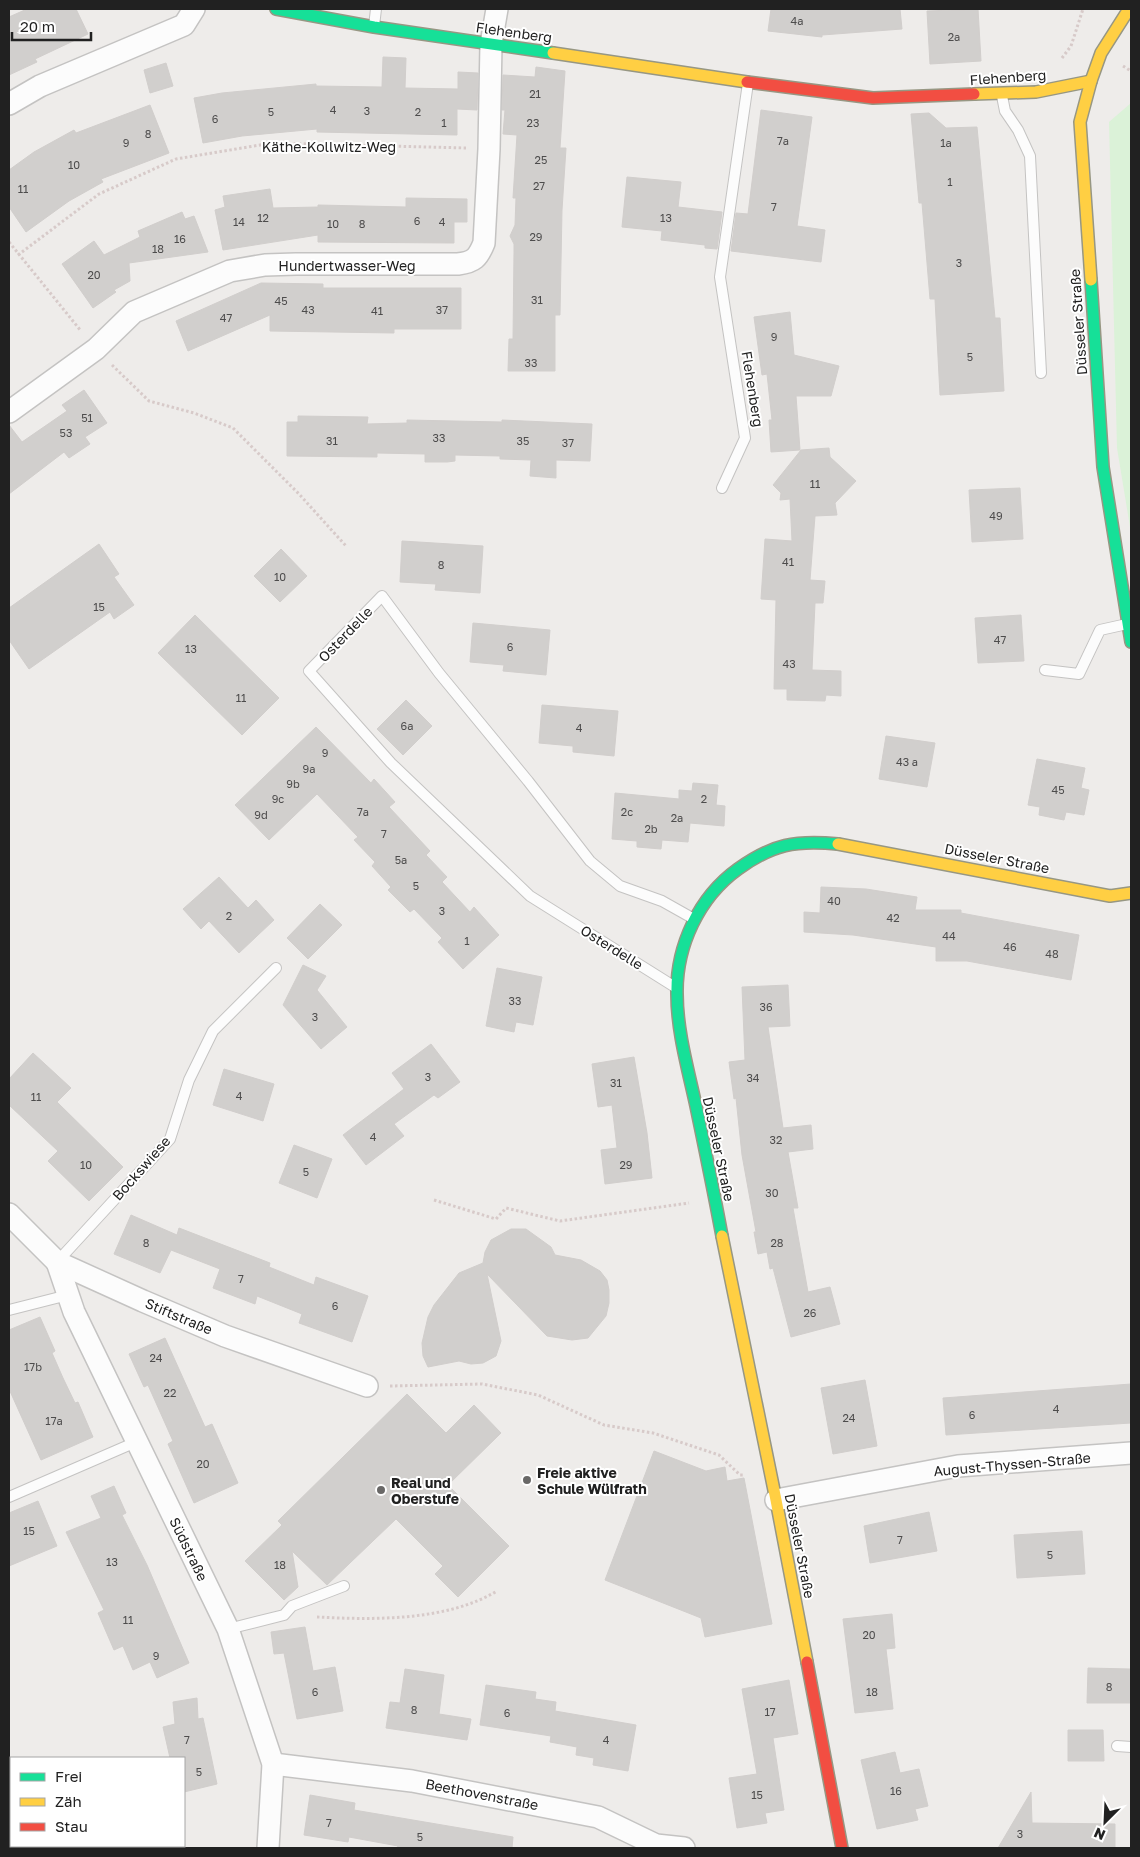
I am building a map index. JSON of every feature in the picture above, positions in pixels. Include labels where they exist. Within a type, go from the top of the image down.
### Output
[{"type":"main road","name":"Flehenberg","points":[[276,9],[374,27],[748,82],[873,98],[1036,92],[1091,81]]},
{"type":"main road","name":"Düsseler Straße","points":[[1128,9],[1101,53],[1080,122],[1103,457],[1131,642]]},
{"type":"main road","name":"Düsseler Straße","points":[[842,1848],[776,1500],[681,1033],[677,988],[684,951],[695,920],[714,890],[753,857],[783,845],[810,841],[841,844],[1110,896],[1131,893]]},
{"type":"street","points":[[9,104],[40,86],[184,25],[194,9]]},
{"type":"street","name":"Hundertwasser-Weg","points":[[9,412],[96,349],[134,312],[230,271],[265,265],[469,263],[479,255],[484,243],[489,149],[491,44],[497,9]]},
{"type":"street","name":"Stiftstraße","points":[[9,1214],[57,1262],[144,1302],[225,1336],[367,1386]]},
{"type":"street","name":"Südstraße","points":[[57,1262],[74,1312],[228,1629],[273,1764],[268,1848]]},
{"type":"street","name":"August-Thyssen-Straße","points":[[776,1500],[958,1466],[1131,1453]]},
{"type":"street","name":"Beethovenstraße","points":[[273,1764],[412,1781],[598,1816],[656,1845],[684,1848]]},
{"type":"lane","points":[[374,27],[376,9]]},
{"type":"lane","name":"Flehenberg","points":[[722,488],[745,438],[720,277],[748,82]]},
{"type":"lane","points":[[1002,94],[1005,111],[1018,130],[1030,156],[1041,373]]},
{"type":"lane","name":"Osterdelle","points":[[677,988],[530,896],[390,763],[309,671],[382,596],[590,862],[620,886],[662,901],[695,920]]},
{"type":"lane","points":[[1045,670],[1079,674],[1100,630],[1128,624]]},
{"type":"lane","name":"Bockswiese","points":[[57,1262],[170,1140],[189,1080],[213,1031],[276,968]]},
{"type":"lane","points":[[9,1310],[68,1295]]},
{"type":"lane","points":[[9,1497],[136,1442]]},
{"type":"lane","points":[[228,1629],[284,1615],[292,1606],[344,1586]]},
{"type":"lane","points":[[1117,1746],[1131,1747]]},
{"type":"path","points":[[1059,61],[1071,46],[1083,9]]},
{"type":"path","name":"Käthe-Kollwitz-Weg","points":[[18,255],[99,194],[176,159],[272,143],[489,149]]},
{"type":"path","points":[[9,242],[96,349],[149,401],[194,413],[233,428],[299,494],[346,546]]},
{"type":"path","points":[[434,1200],[496,1219],[506,1208],[560,1221],[687,1203]]},
{"type":"path","points":[[367,1386],[482,1384],[538,1395],[604,1425],[653,1433],[718,1456],[740,1475],[769,1471]]},
{"type":"path","points":[[284,1615],[336,1618],[402,1617],[454,1610],[484,1599],[497,1591]]},
{"type":"green space","points":[[1131,103],[1131,533],[1117,448],[1109,122]]},
{"type":"building","points":[[27,9],[76,9],[88,34],[35,59],[37,62],[9,75],[9,17]]},
{"type":"building","points":[[771,9],[900,9],[902,29],[822,35],[822,37],[768,31]]},
{"type":"building","points":[[978,9],[981,61],[930,64],[927,11]]},
{"type":"building","points":[[383,57],[406,58],[405,88],[458,89],[458,72],[478,73],[477,110],[457,109],[457,135],[317,132],[317,129],[242,136],[203,143],[194,98],[222,93],[316,84],[316,86],[382,87]]},
{"type":"building","points":[[166,63],[173,86],[150,93],[144,70]]},
{"type":"building","points":[[536,67],[565,71],[560,148],[566,148],[562,210],[560,315],[555,315],[555,371],[508,371],[509,339],[513,339],[514,244],[510,236],[515,225],[516,198],[513,198],[517,135],[503,134],[505,110],[502,110],[503,75],[535,77]]},
{"type":"building","points":[[150,105],[169,153],[101,179],[103,182],[69,201],[26,232],[9,207],[9,170],[34,152],[74,130],[76,133]]},
{"type":"building","points":[[761,110],[812,117],[797,226],[825,230],[821,262],[731,251],[736,213],[748,214]]},
{"type":"building","points":[[929,113],[946,128],[977,127],[995,318],[1000,318],[1004,391],[940,395],[935,299],[930,299],[922,203],[919,203],[911,114]]},
{"type":"building","points":[[627,177],[681,182],[678,207],[722,212],[717,249],[705,248],[705,245],[661,240],[662,231],[622,227]]},
{"type":"building","points":[[270,189],[273,208],[318,207],[318,205],[406,207],[406,198],[467,199],[467,222],[454,222],[454,243],[318,242],[318,235],[223,250],[215,210],[225,207],[223,196]]},
{"type":"building","points":[[182,212],[185,219],[194,216],[208,252],[129,263],[130,281],[114,290],[116,292],[93,308],[62,264],[94,241],[104,255],[140,237],[138,231]]},
{"type":"building","points":[[261,283],[323,284],[323,288],[461,288],[461,329],[394,329],[394,333],[270,331],[270,315],[188,351],[176,321]]},
{"type":"building","points":[[790,312],[794,355],[839,366],[831,396],[796,396],[800,450],[771,452],[769,420],[772,420],[767,374],[762,375],[754,317]]},
{"type":"building","points":[[84,390],[107,423],[85,437],[90,444],[69,458],[64,452],[9,494],[9,425],[22,442],[67,411],[62,405]]},
{"type":"building","points":[[298,416],[368,417],[367,424],[407,423],[407,420],[502,422],[502,420],[592,424],[590,461],[556,460],[556,478],[530,476],[531,460],[500,459],[500,456],[455,455],[455,461],[425,462],[425,454],[377,453],[377,457],[287,456],[287,422],[298,422]]},
{"type":"building","points":[[829,448],[830,457],[856,481],[835,503],[837,515],[815,516],[810,580],[825,581],[823,603],[815,603],[812,670],[841,671],[841,696],[826,695],[825,701],[787,700],[787,689],[774,689],[776,600],[761,599],[765,539],[792,541],[790,499],[780,500],[781,493],[773,485],[801,450]]},
{"type":"building","points":[[1020,488],[1023,539],[972,542],[969,490]]},
{"type":"building","points":[[402,541],[483,546],[480,593],[435,590],[436,584],[400,582]]},
{"type":"building","points":[[99,544],[119,574],[114,577],[134,605],[114,619],[110,612],[29,669],[9,640],[9,608]]},
{"type":"building","points":[[281,549],[307,576],[280,602],[254,576]]},
{"type":"building","points":[[195,615],[279,698],[242,735],[158,653]]},
{"type":"building","points":[[1021,615],[1024,661],[978,663],[975,618]]},
{"type":"building","points":[[473,623],[550,630],[546,675],[503,671],[504,665],[470,662]]},
{"type":"building","points":[[406,700],[432,726],[403,755],[377,729]]},
{"type":"building","points":[[542,705],[618,711],[614,756],[573,752],[573,746],[539,743]]},
{"type":"building","points":[[316,727],[371,783],[374,779],[395,802],[389,807],[430,851],[426,855],[447,877],[442,882],[470,912],[474,907],[499,935],[463,969],[438,942],[442,938],[414,909],[410,912],[388,890],[391,887],[372,866],[375,862],[354,840],[358,837],[317,794],[269,840],[235,805]]},
{"type":"building","points":[[886,736],[935,743],[927,787],[879,779]]},
{"type":"building","points":[[1037,759],[1085,768],[1081,788],[1089,790],[1084,815],[1066,812],[1064,820],[1039,815],[1040,807],[1028,805]]},
{"type":"building","points":[[693,783],[718,785],[716,805],[725,806],[724,826],[690,823],[688,842],[662,840],[661,849],[637,847],[637,841],[612,839],[615,793],[679,799],[679,790],[692,791]]},
{"type":"building","points":[[219,877],[248,908],[256,900],[274,920],[239,953],[209,921],[201,929],[183,909]]},
{"type":"building","points":[[821,887],[866,889],[917,897],[915,910],[961,910],[961,913],[1079,935],[1071,980],[967,961],[936,961],[936,947],[853,935],[804,932],[804,912],[820,913]]},
{"type":"building","points":[[320,904],[342,925],[308,959],[287,938]]},
{"type":"building","points":[[303,965],[326,976],[317,990],[347,1027],[321,1049],[283,1005]]},
{"type":"building","points":[[497,968],[542,977],[533,1025],[516,1022],[514,1032],[486,1026]]},
{"type":"building","points":[[788,985],[790,1026],[768,1027],[783,1128],[811,1125],[813,1149],[788,1152],[798,1208],[793,1208],[808,1292],[830,1287],[840,1324],[791,1337],[773,1268],[770,1269],[767,1252],[758,1254],[754,1232],[756,1232],[742,1155],[736,1098],[734,1099],[729,1062],[745,1060],[742,987]]},
{"type":"building","points":[[431,1044],[460,1082],[438,1098],[434,1095],[394,1124],[404,1136],[366,1165],[343,1135],[404,1089],[392,1073]]},
{"type":"building","points":[[33,1053],[71,1088],[57,1102],[123,1167],[89,1201],[48,1161],[58,1151],[9,1105],[9,1079]]},
{"type":"building","points":[[634,1057],[647,1133],[652,1178],[605,1184],[601,1150],[617,1148],[612,1105],[598,1107],[592,1064]]},
{"type":"building","points":[[224,1069],[274,1084],[263,1121],[213,1105]]},
{"type":"building","points":[[294,1145],[332,1159],[317,1198],[279,1183]]},
{"type":"building","points":[[131,1215],[177,1235],[179,1228],[270,1263],[269,1267],[314,1285],[316,1277],[368,1296],[352,1342],[299,1323],[302,1314],[257,1296],[255,1304],[213,1288],[220,1269],[171,1250],[160,1273],[114,1254]]},
{"type":"building","points":[[511,1229],[526,1229],[551,1247],[555,1255],[581,1260],[600,1271],[607,1280],[609,1290],[606,1316],[588,1338],[572,1340],[547,1336],[487,1274],[501,1341],[496,1356],[483,1363],[471,1364],[459,1361],[428,1367],[423,1356],[422,1343],[428,1317],[434,1305],[459,1273],[483,1263],[485,1252],[491,1240]]},
{"type":"building","points":[[40,1317],[55,1351],[52,1353],[63,1378],[75,1403],[78,1402],[93,1437],[41,1460],[9,1389],[9,1330]]},
{"type":"building","points":[[165,1338],[205,1427],[212,1424],[238,1483],[194,1503],[168,1444],[173,1441],[148,1385],[144,1387],[129,1354]]},
{"type":"building","points":[[865,1380],[877,1446],[833,1454],[821,1388]]},
{"type":"building","points":[[1131,1384],[1131,1423],[946,1435],[943,1398]]},
{"type":"building","name":"Real und Oberstufe","points":[[407,1394],[446,1433],[474,1405],[501,1433],[448,1485],[509,1546],[458,1597],[435,1574],[443,1566],[396,1519],[327,1585],[292,1551],[298,1587],[284,1600],[245,1561],[282,1525],[278,1521]]},
{"type":"building","points":[[654,1451],[706,1471],[725,1467],[727,1481],[744,1478],[772,1624],[705,1637],[701,1618],[605,1580]]},
{"type":"building","points":[[114,1486],[126,1513],[122,1515],[147,1565],[189,1663],[157,1678],[150,1662],[133,1670],[123,1646],[114,1650],[98,1613],[104,1610],[66,1532],[101,1518],[91,1496]]},
{"type":"building","points":[[38,1501],[57,1546],[9,1566],[9,1513]]},
{"type":"building","points":[[929,1512],[937,1551],[870,1563],[864,1526]]},
{"type":"building","points":[[1082,1531],[1085,1574],[1017,1578],[1014,1535]]},
{"type":"building","points":[[892,1614],[895,1648],[886,1649],[893,1709],[855,1713],[843,1619]]},
{"type":"building","points":[[305,1627],[313,1671],[335,1667],[343,1711],[297,1719],[284,1653],[274,1654],[271,1632]]},
{"type":"building","points":[[1088,1668],[1130,1669],[1130,1703],[1087,1703]]},
{"type":"building","points":[[405,1669],[444,1675],[439,1714],[471,1719],[467,1740],[386,1728],[390,1702],[400,1703]]},
{"type":"building","points":[[789,1680],[798,1734],[773,1738],[784,1810],[765,1813],[767,1823],[737,1828],[729,1778],[757,1774],[742,1689]]},
{"type":"building","points":[[486,1685],[536,1692],[535,1699],[556,1702],[555,1711],[636,1725],[628,1771],[593,1765],[594,1758],[576,1755],[577,1747],[550,1742],[551,1736],[480,1725]]},
{"type":"building","points":[[197,1698],[198,1719],[203,1718],[217,1784],[185,1792],[185,1757],[170,1757],[163,1727],[175,1724],[173,1702]]},
{"type":"building","points":[[1068,1730],[1103,1730],[1104,1761],[1068,1761]]},
{"type":"building","points":[[895,1752],[900,1773],[919,1769],[928,1806],[915,1809],[918,1820],[877,1829],[861,1760]]},
{"type":"building","points":[[1031,1792],[1032,1823],[1115,1824],[1115,1848],[998,1848]]},
{"type":"building","points":[[310,1795],[355,1803],[354,1810],[513,1837],[512,1848],[397,1848],[398,1846],[349,1837],[348,1842],[304,1835]]},
{"type":"traffic: fast","points":[[276,9],[374,27],[553,53]]},
{"type":"traffic: fast","points":[[1091,280],[1103,467],[1131,642]]},
{"type":"traffic: fast","points":[[722,1236],[677,1008],[678,976],[686,941],[692,924],[701,908],[724,880],[738,869],[762,854],[785,846],[809,843],[838,844]]},
{"type":"traffic: slow","points":[[1091,280],[1080,122],[1101,53],[1129,9]]},
{"type":"traffic: slow","points":[[553,53],[747,82]]},
{"type":"traffic: slow","points":[[974,94],[1036,92],[1091,81]]},
{"type":"traffic: slow","points":[[838,844],[1110,896],[1131,893]]},
{"type":"traffic: slow","points":[[722,1236],[807,1662]]},
{"type":"traffic: jam","points":[[747,82],[873,98],[974,94]]},
{"type":"traffic: jam","points":[[807,1662],[842,1848]]},
{"type":"place","name":"Freie aktive Schule Wülfrath","points":[[527,1480]]},
{"type":"place","name":"Real und Oberstufe","points":[[381,1490]]}]
